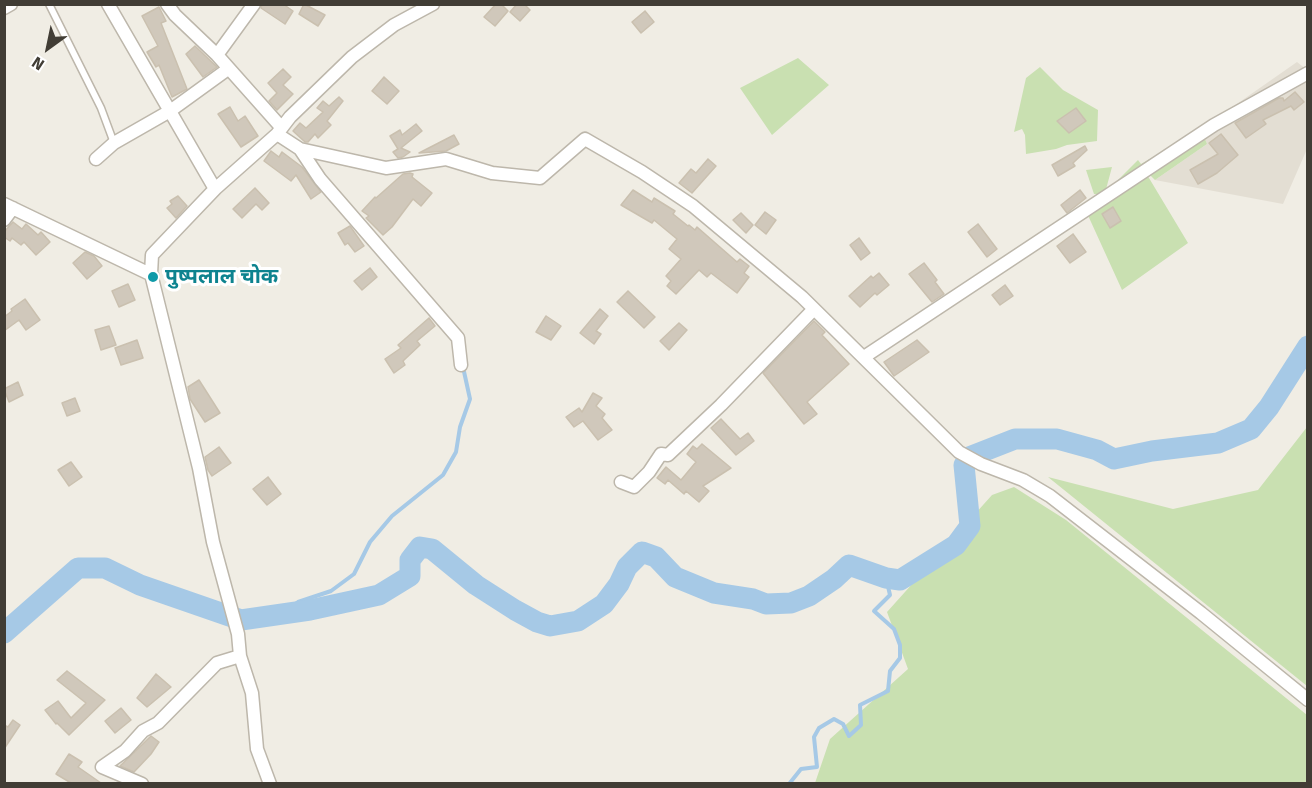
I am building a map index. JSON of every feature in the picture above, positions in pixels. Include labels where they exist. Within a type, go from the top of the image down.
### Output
[{"type":"street","points":[[4,8],[11,4]]},
{"type":"street","points":[[108,4],[215,189]]},
{"type":"street","points":[[167,4],[175,15],[217,55],[279,130],[300,149],[320,179],[458,338],[461,365]]},
{"type":"street","points":[[217,55],[254,4]]},
{"type":"street","points":[[270,783],[257,749],[252,693],[240,656],[238,634],[152,275],[152,255],[215,189],[279,130],[352,57],[394,25],[433,4]]},
{"type":"street","points":[[96,159],[114,143],[170,111],[228,69]]},
{"type":"street","points":[[864,357],[1214,124],[1308,73]]},
{"type":"street","points":[[300,149],[386,168],[446,159],[492,172],[540,178],[585,139],[642,172],[693,206],[814,309],[959,452],[981,464],[1023,480],[1050,496],[1202,613],[1308,700]]},
{"type":"street","points":[[4,220],[9,206],[152,275]]},
{"type":"street","points":[[621,482],[634,487],[649,472],[661,454],[668,455],[814,309]]},
{"type":"street","points":[[142,783],[102,768],[125,751],[143,731],[158,723],[217,663],[240,656]]},
{"type":"lane","points":[[49,4],[101,108],[114,143]]},
{"type":"shaded area","points":[[1297,62],[1307,70],[1307,149],[1283,204],[1155,180],[1207,144],[1201,129]]},
{"type":"green space","points":[[798,58],[829,85],[772,135],[740,88]]},
{"type":"green space","points":[[1040,67],[1063,90],[1098,110],[1097,141],[1026,154],[1025,135],[1022,129],[1014,132],[1026,78]]},
{"type":"green space","points":[[1201,129],[1207,144],[1155,180],[1143,168],[1188,243],[1122,290],[1086,211],[1103,194],[1094,194],[1086,170],[1112,167],[1105,193],[1138,160],[1141,164]]},
{"type":"green space","points":[[1307,427],[1307,686],[1048,477],[1173,509],[1258,490]]},
{"type":"green space","points":[[1014,487],[1066,520],[1307,715],[1307,783],[815,783],[830,739],[908,669],[887,612],[992,495]]},
{"type":"building","points":[[262,4],[283,4],[293,11],[285,24],[261,8]]},
{"type":"building","points":[[304,4],[325,15],[318,26],[299,14]]},
{"type":"building","points":[[496,4],[501,4],[508,11],[495,26],[484,17]]},
{"type":"building","points":[[517,4],[524,4],[530,10],[520,21],[510,12]]},
{"type":"building","points":[[159,7],[166,21],[161,23],[187,89],[172,97],[159,65],[156,67],[147,52],[158,46],[142,16]]},
{"type":"building","points":[[645,11],[654,22],[641,33],[632,22]]},
{"type":"building","points":[[195,46],[217,67],[203,77],[186,54]]},
{"type":"building","points":[[283,69],[291,77],[283,85],[293,94],[277,110],[269,101],[277,93],[268,83]]},
{"type":"building","points":[[384,77],[399,91],[387,104],[372,91]]},
{"type":"building","points":[[1295,92],[1304,102],[1294,110],[1291,106],[1263,120],[1266,124],[1246,138],[1235,123],[1279,98],[1283,98],[1284,101]]},
{"type":"building","points":[[339,97],[343,101],[327,121],[331,125],[318,138],[315,134],[308,142],[305,142],[293,131],[300,123],[306,128],[323,112],[317,108],[323,101],[329,106]]},
{"type":"building","points":[[230,107],[238,121],[245,116],[258,136],[241,147],[218,114]]},
{"type":"building","points":[[1076,108],[1086,121],[1069,133],[1057,121]]},
{"type":"building","points":[[416,124],[422,131],[401,148],[410,152],[398,158],[393,152],[398,149],[390,136],[400,130],[402,135]]},
{"type":"building","points":[[1221,134],[1238,155],[1217,173],[1198,184],[1190,170],[1218,154],[1209,143]]},
{"type":"building","points":[[454,135],[459,144],[446,151],[419,153]]},
{"type":"building","points":[[1085,146],[1087,150],[1073,163],[1075,166],[1058,176],[1052,165]]},
{"type":"building","points":[[271,151],[279,157],[282,152],[302,167],[321,192],[311,199],[296,175],[291,181],[264,161]]},
{"type":"building","points":[[708,159],[716,166],[692,193],[679,183],[691,169],[696,173]]},
{"type":"building","points":[[410,173],[432,193],[421,206],[413,199],[383,235],[366,218],[369,216],[362,211],[403,174]]},
{"type":"building","points":[[255,188],[269,203],[262,210],[256,204],[242,218],[233,209]]},
{"type":"building","points":[[633,190],[652,202],[654,198],[675,211],[673,214],[688,226],[695,230],[697,227],[737,262],[740,259],[749,266],[744,273],[749,277],[737,293],[711,273],[707,277],[699,270],[676,294],[667,286],[671,281],[666,276],[681,259],[669,249],[677,239],[654,220],[652,223],[621,205]]},
{"type":"building","points":[[1080,190],[1086,198],[1067,213],[1061,205]]},
{"type":"building","points":[[178,196],[187,206],[176,218],[167,208],[172,204],[170,201]]},
{"type":"building","points":[[1113,207],[1121,221],[1110,228],[1102,214]]},
{"type":"building","points":[[765,212],[776,220],[766,234],[755,225]]},
{"type":"building","points":[[741,213],[753,225],[746,233],[733,220]]},
{"type":"building","points":[[13,222],[22,229],[26,224],[38,235],[41,232],[50,242],[36,255],[24,242],[21,245],[12,238],[10,241],[4,237],[4,232]]},
{"type":"building","points":[[978,224],[997,249],[987,257],[968,232]]},
{"type":"building","points":[[350,226],[364,246],[355,252],[348,243],[345,245],[338,233]]},
{"type":"building","points":[[1073,234],[1086,252],[1070,263],[1057,246]]},
{"type":"building","points":[[859,238],[870,253],[861,260],[850,245]]},
{"type":"building","points":[[85,252],[94,256],[102,266],[87,279],[73,263]]},
{"type":"building","points":[[924,263],[944,294],[932,302],[909,274]]},
{"type":"building","points":[[370,268],[377,277],[362,290],[354,281]]},
{"type":"building","points":[[879,273],[889,285],[877,295],[875,293],[860,307],[849,296],[871,276],[873,278]]},
{"type":"building","points":[[128,284],[135,300],[119,307],[112,291]]},
{"type":"building","points":[[1005,285],[1013,296],[1000,305],[992,295]]},
{"type":"building","points":[[628,291],[655,317],[644,328],[617,302]]},
{"type":"building","points":[[25,299],[40,320],[26,330],[19,320],[4,331],[4,317]]},
{"type":"building","points":[[600,309],[608,316],[596,331],[601,334],[594,344],[580,333]]},
{"type":"building","points":[[546,316],[561,326],[551,340],[536,332]]},
{"type":"building","points":[[429,318],[435,326],[417,341],[420,345],[403,361],[405,365],[394,373],[385,359],[401,348],[398,345]]},
{"type":"building","points":[[814,321],[825,332],[822,335],[849,364],[807,402],[817,414],[804,424],[763,373]]},
{"type":"building","points":[[679,323],[687,330],[669,350],[660,341]]},
{"type":"building","points":[[109,326],[116,345],[101,350],[95,330]]},
{"type":"building","points":[[137,340],[143,358],[121,365],[115,348]]},
{"type":"building","points":[[917,340],[929,352],[894,376],[884,362]]},
{"type":"building","points":[[199,380],[220,413],[205,422],[190,399],[188,387]]},
{"type":"building","points":[[18,382],[23,395],[9,402],[4,389]]},
{"type":"building","points":[[593,393],[602,398],[596,406],[605,414],[602,418],[612,430],[598,440],[583,421],[574,427],[566,417],[579,408],[582,412]]},
{"type":"building","points":[[75,398],[80,411],[67,416],[62,403]]},
{"type":"building","points":[[721,419],[740,439],[748,433],[754,441],[736,455],[711,428]]},
{"type":"building","points":[[702,444],[731,468],[703,486],[709,491],[699,502],[686,491],[684,494],[668,480],[665,484],[657,478],[666,467],[681,480],[696,462],[687,454],[693,446],[697,449]]},
{"type":"building","points":[[219,447],[231,463],[212,476],[205,457]]},
{"type":"building","points":[[71,462],[82,477],[69,486],[58,470]]},
{"type":"building","points":[[268,477],[281,494],[267,505],[253,489]]},
{"type":"building","points":[[67,671],[105,700],[69,735],[45,710],[58,701],[71,718],[86,703],[57,680]]},
{"type":"building","points":[[156,674],[171,687],[147,707],[137,698]]},
{"type":"building","points":[[121,708],[131,720],[115,733],[105,721]]},
{"type":"building","points":[[13,720],[20,725],[4,749],[4,725],[8,727]]},
{"type":"building","points":[[151,736],[159,742],[134,772],[120,766]]},
{"type":"building","points":[[69,754],[82,762],[78,767],[101,783],[71,783],[56,774]]},
{"type":"waterway","points":[[4,633],[78,568],[105,568],[140,585],[241,620],[310,610],[379,595],[410,576],[410,560],[420,547],[432,549],[476,585],[515,610],[550,626],[578,621],[604,604],[619,584],[627,567],[642,552],[656,557],[675,577],[714,593],[753,599],[766,604],[791,603],[809,596],[834,579],[849,565],[886,578],[900,580],[956,545],[970,526],[964,465],[969,457],[1015,439],[1057,439],[1097,450],[1114,459],[1152,451],[1218,443],[1251,429],[1269,407],[1308,346]]},
{"type":"waterway","points":[[282,614],[298,602],[331,591],[354,574],[370,542],[392,516],[443,475],[456,452],[460,427],[470,399],[463,367]]},
{"type":"waterway","points":[[789,784],[801,769],[817,767],[814,737],[819,728],[834,719],[843,724],[849,736],[861,725],[860,705],[888,691],[890,671],[900,658],[900,645],[894,629],[874,611],[890,595],[886,578]]},
{"type":"place","name":"पुष्पलाल चोक","points":[[153,277]]}]
